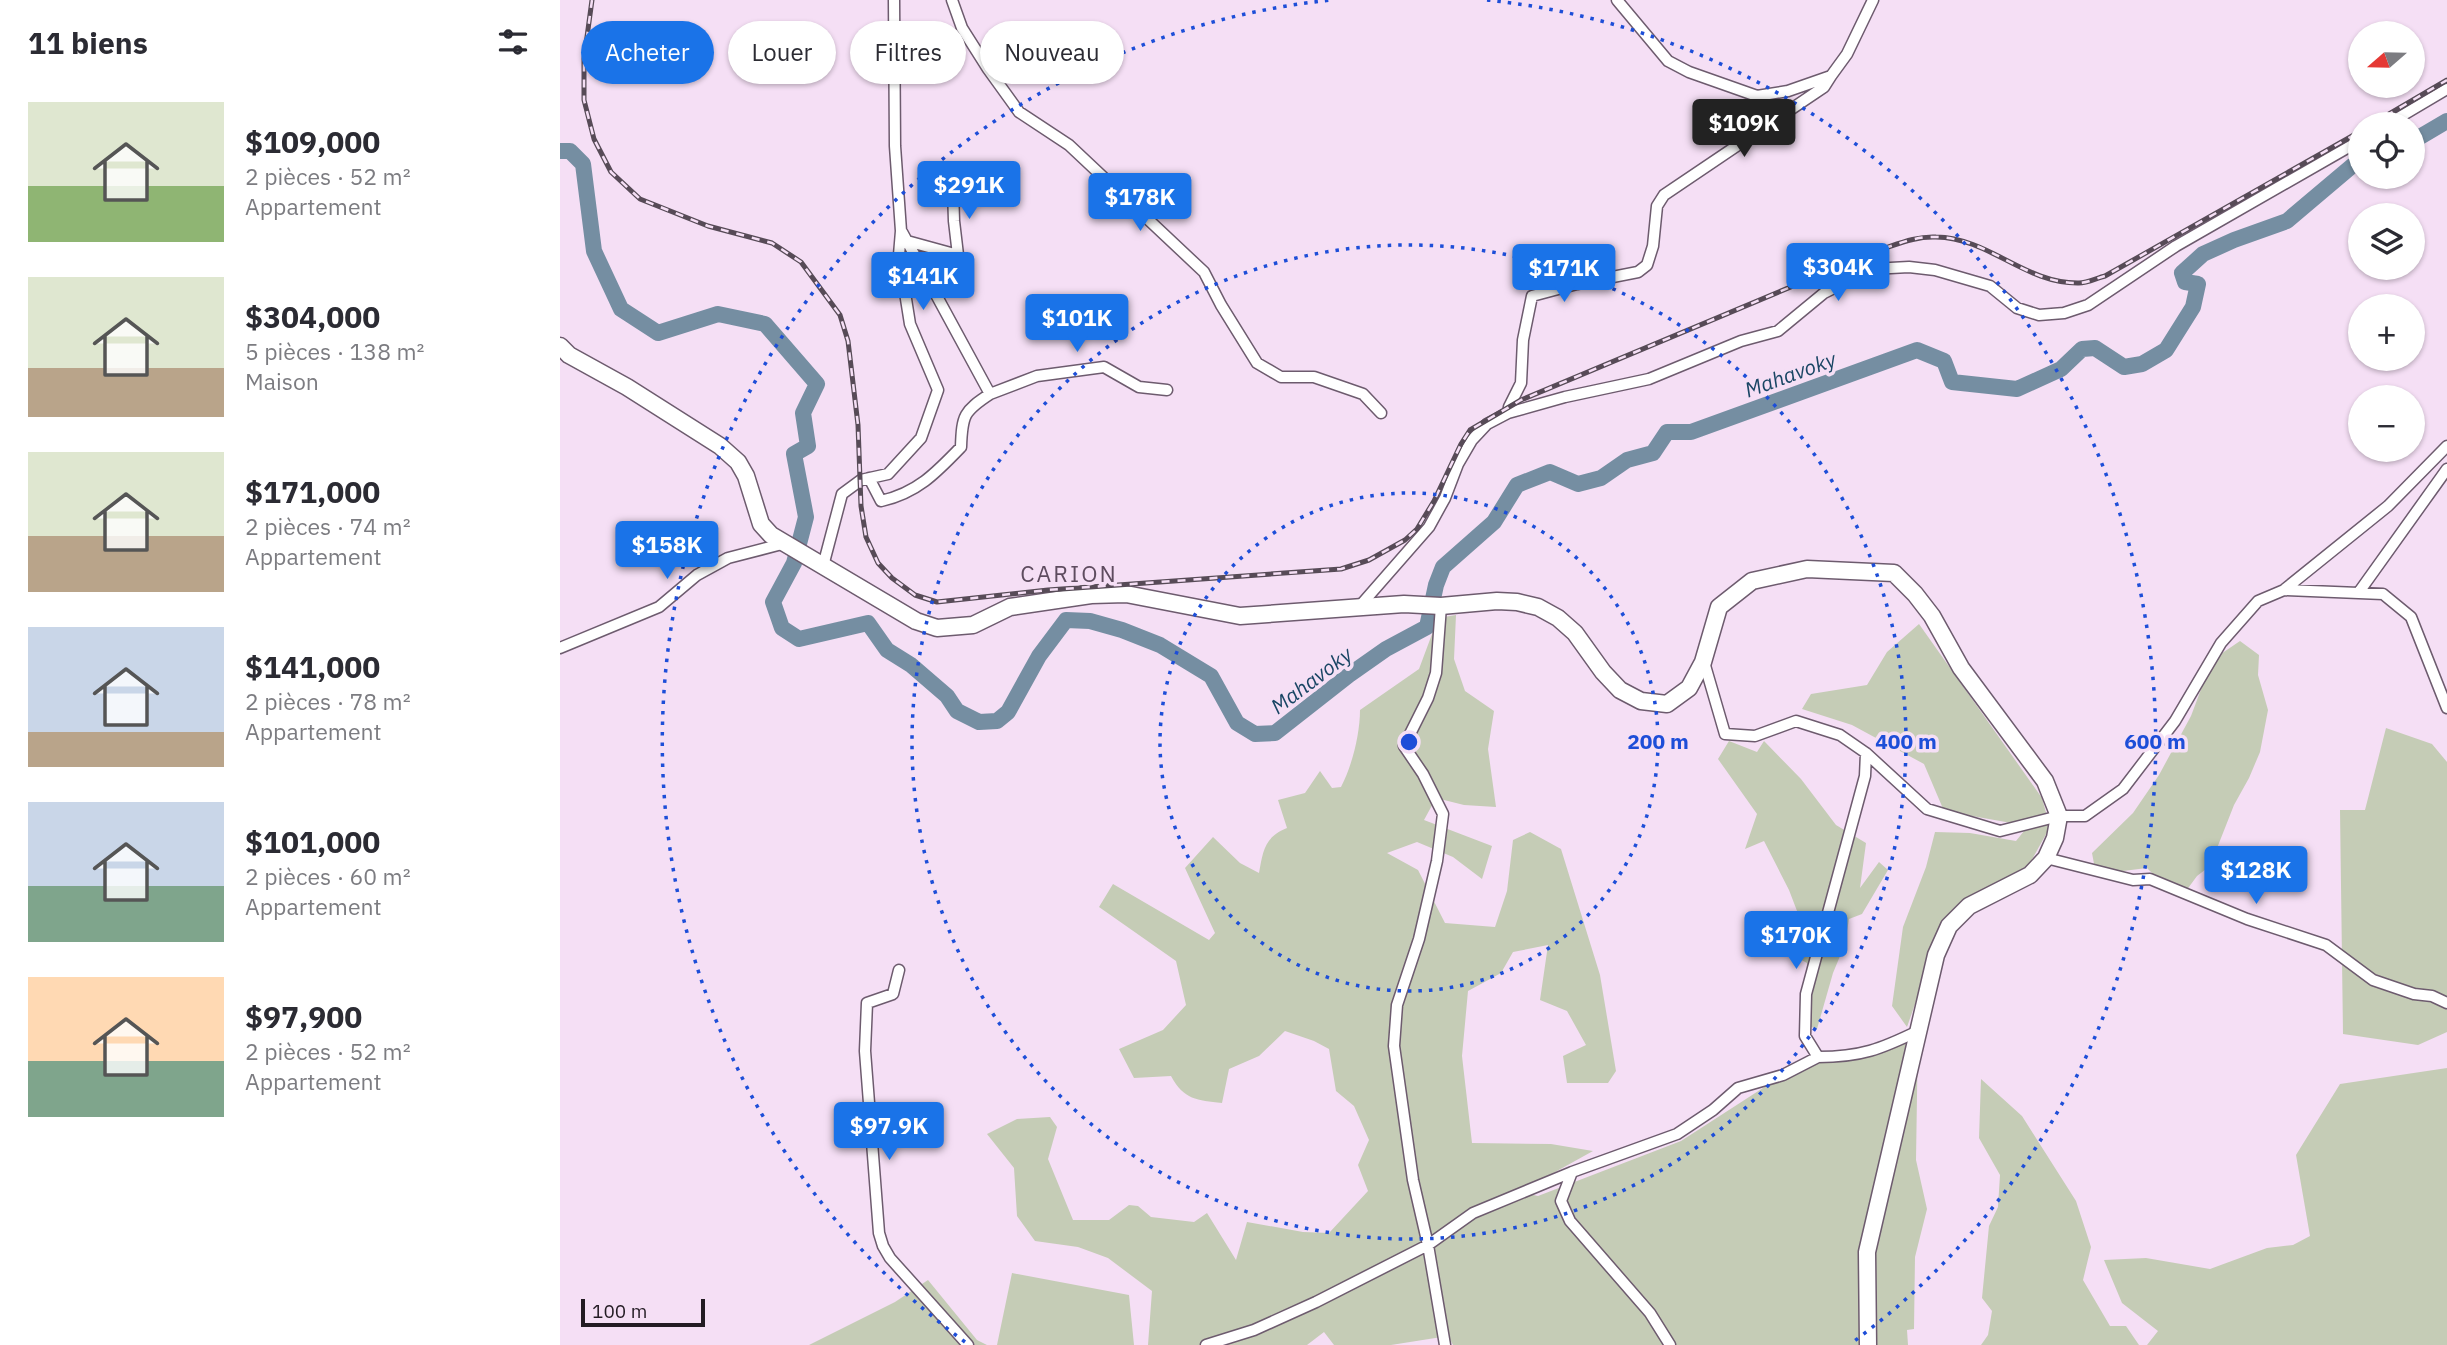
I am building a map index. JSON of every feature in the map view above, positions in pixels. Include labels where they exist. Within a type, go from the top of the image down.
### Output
[{"type":"main road","points":[[560,346],[569,355],[627,387],[720,446],[738,462],[746,476],[761,524],[782,544],[916,621],[937,628],[973,625],[1010,607],[1091,595],[1126,594],[1240,616],[1404,604],[1441,607],[1497,601],[1517,602],[1538,607],[1558,618],[1575,633],[1603,672],[1620,690],[1641,701],[1667,704],[1689,688],[1703,662],[1718,607],[1752,580],[1807,569],[1894,573],[1932,616],[1961,668],[2045,780],[2059,816],[2055,838],[2046,859],[2030,875],[1969,906],[1950,926],[1936,955],[1867,1252],[1868,1345]]},
{"type":"street","points":[[817,563],[842,494],[861,480],[888,474],[921,438],[938,390],[910,324],[899,255],[901,231],[895,146],[894,0]]},
{"type":"street","points":[[952,0],[962,28],[1019,112],[1069,145],[1204,272],[1257,363],[1281,377],[1314,377],[1363,394],[1381,413]]},
{"type":"street","points":[[1618,0],[1668,61],[1722,84],[1757,96],[1788,91],[1831,76]]},
{"type":"street","points":[[1508,413],[1508,407],[1521,383],[1523,340],[1532,296],[1638,272],[1647,265],[1653,246],[1657,205],[1664,195],[1824,87],[1847,54],[1873,0]]},
{"type":"street","points":[[2408,112],[2447,89]]},
{"type":"street","points":[[1358,608],[1429,527],[1446,498],[1458,464],[1472,440],[1487,424],[1508,413],[1565,397],[1649,379],[1741,341],[1778,331],[1824,293],[1872,269],[1909,267],[1935,270],[1990,285],[2017,308],[2039,316],[2064,313],[2088,305],[2176,246],[2348,147]]},
{"type":"street","points":[[907,241],[958,255],[953,189]]},
{"type":"street","points":[[901,231],[990,394]]},
{"type":"street","points":[[869,478],[881,501],[896,498],[929,480],[961,447],[961,429],[969,408],[990,394],[1037,376],[1104,367],[1139,387],[1167,390]]},
{"type":"street","points":[[1703,662],[1725,734],[1755,736],[1796,721],[1840,736],[1866,752],[1927,810],[2000,831],[2059,816],[2085,816],[2123,789],[2175,721],[2221,643],[2258,601],[2284,590],[2388,506],[2447,446]]},
{"type":"street","points":[[2358,592],[2447,469]]},
{"type":"street","points":[[560,648],[659,607],[697,575],[728,558],[782,544]]},
{"type":"street","points":[[2284,590],[2383,594],[2411,617],[2447,708]]},
{"type":"street","points":[[1441,607],[1436,673],[1428,698],[1404,746],[1423,774],[1443,814],[1437,861],[1419,939],[1397,1005],[1394,1046],[1413,1180],[1428,1245],[1445,1345]]},
{"type":"street","points":[[1818,1057],[1805,1036],[1806,994],[1865,776],[1866,752]]},
{"type":"street","points":[[2046,859],[2133,880],[2150,878],[2247,919],[2326,945],[2374,980],[2414,994],[2432,996],[2447,1003]]},
{"type":"street","points":[[898,970],[893,994],[867,1003],[864,1042],[879,1233],[890,1258],[968,1345]]},
{"type":"street","points":[[2432,996],[2447,991]]},
{"type":"street","points":[[1206,1345],[1254,1330],[1316,1302],[1428,1245],[1473,1213],[1572,1172],[1677,1134],[1713,1110],[1738,1088],[1783,1075],[1818,1057],[1847,1057],[1881,1049],[1918,1031]]},
{"type":"street","points":[[1572,1172],[1561,1201],[1570,1221],[1650,1312],[1670,1345]]},
{"type":"green space","points":[[1456,615],[1454,659],[1465,691],[1494,711],[1488,749],[1496,807],[1464,805],[1436,798],[1424,820],[1492,846],[1482,879],[1453,857],[1417,842],[1387,853],[1418,870],[1445,923],[1495,927],[1507,891],[1513,840],[1530,832],[1561,849],[1600,975],[1616,1071],[1608,1083],[1567,1083],[1563,1056],[1586,1045],[1567,1011],[1540,1000],[1548,945],[1513,952],[1501,973],[1468,991],[1462,1056],[1472,1143],[1551,1144],[1593,1151],[1519,1192],[1538,1196],[1681,1141],[1783,1075],[1818,1057],[1881,1049],[1918,1031],[1916,1160],[1927,1209],[1915,1257],[1914,1329],[1907,1330],[1908,1345],[1453,1345],[1448,1336],[1391,1345],[1334,1345],[1324,1332],[1307,1345],[1148,1345],[1152,1291],[1108,1258],[1078,1247],[1035,1241],[1017,1216],[1014,1168],[987,1134],[1017,1119],[1050,1117],[1057,1127],[1048,1159],[1073,1220],[1109,1220],[1129,1205],[1138,1206],[1151,1217],[1194,1222],[1207,1213],[1236,1260],[1247,1222],[1303,1232],[1329,1233],[1368,1191],[1358,1165],[1369,1140],[1354,1106],[1336,1091],[1329,1049],[1314,1041],[1285,1031],[1259,1056],[1229,1069],[1222,1103],[1205,1101],[1186,1094],[1171,1076],[1134,1078],[1119,1049],[1163,1030],[1186,1005],[1176,961],[1099,907],[1113,884],[1209,940],[1215,933],[1185,868],[1213,837],[1240,863],[1259,873],[1269,841],[1287,828],[1278,800],[1305,793],[1320,771],[1332,788],[1341,787],[1355,750],[1360,710],[1419,669],[1438,618]]},
{"type":"green space","points":[[1919,624],[2042,798],[2050,827],[2029,865],[1964,902],[1942,927],[1907,1027],[1892,1006],[1903,927],[1926,867],[1935,832],[1970,833],[2016,841],[2028,826],[1944,811],[1924,764],[1852,725],[1802,709],[1811,694],[1867,685],[1887,652]]},
{"type":"green space","points":[[2240,641],[2259,655],[2258,675],[2268,710],[2260,752],[2234,805],[2210,866],[2197,876],[2186,891],[2158,879],[2147,868],[2115,872],[2095,869],[2092,853],[2133,813],[2159,775],[2191,716],[2212,660]]},
{"type":"green space","points":[[2386,728],[2432,744],[2447,762],[2447,1032],[2418,1045],[2343,1034],[2340,810],[2365,810]]},
{"type":"green space","points":[[1729,741],[1757,752],[1764,741],[1801,779],[1836,825],[1866,843],[1860,888],[1879,862],[1888,870],[1862,914],[1849,919],[1845,944],[1833,973],[1817,1029],[1805,1025],[1807,963],[1790,954],[1802,924],[1789,890],[1764,841],[1745,849],[1757,814],[1718,759]]},
{"type":"green space","points":[[2447,1068],[2447,1345],[2147,1345],[2158,1331],[2122,1303],[2104,1260],[2146,1258],[2210,1269],[2267,1248],[2293,1245],[2310,1236],[2296,1155],[2340,1084]]},
{"type":"green space","points":[[1981,1079],[2022,1116],[2076,1201],[2091,1247],[2083,1280],[2110,1326],[2126,1326],[2139,1345],[1981,1345],[1988,1335],[1992,1311],[1982,1298],[1989,1226],[1998,1207],[2000,1175],[1979,1138]]},
{"type":"green space","points":[[1012,1273],[1129,1295],[1134,1345],[997,1345]]},
{"type":"green space","points":[[928,1280],[977,1340],[987,1345],[809,1345],[895,1302]]},
{"type":"waterway","name":"Mahavoky","points":[[2425,134],[2447,121]]},
{"type":"waterway","name":"Mahavoky","points":[[560,151],[570,151],[583,164],[594,251],[621,309],[658,333],[718,314],[765,324],[817,384],[803,413],[808,446],[794,454],[806,517],[794,563],[773,602],[782,628],[799,639],[868,623],[887,650],[911,665],[947,696],[957,711],[979,722],[997,721],[1008,712],[1039,656],[1066,620],[1090,621],[1160,645],[1211,676],[1237,723],[1255,734],[1275,733],[1386,649],[1427,627],[1436,585],[1443,567],[1494,522],[1517,485],[1550,472],[1578,484],[1601,478],[1627,460],[1653,453],[1667,432],[1691,432],[1917,350],[1944,361],[1952,382],[2017,389],[2061,369],[2082,349],[2095,348],[2124,367],[2142,364],[2166,350],[2193,307],[2198,284],[2185,282],[2182,273],[2203,254],[2287,221],[2348,169]]},
{"type":"railway","points":[[592,0],[584,59],[584,100],[594,139],[611,172],[640,199],[708,226],[772,243],[801,262],[840,315],[848,341],[858,425],[861,506],[866,537],[878,563],[892,578],[915,595],[937,602],[1048,590],[1341,569],[1369,560],[1405,540],[1417,529],[1470,430],[1521,400],[1879,250],[1914,239],[1955,239],[1991,252],[2041,276],[2060,281],[2079,283],[2105,276],[2348,138]]},
{"type":"railway","points":[[2392,112],[2447,80]]},
{"type":"district","name":"CARION","points":[[1069,573]]}]
